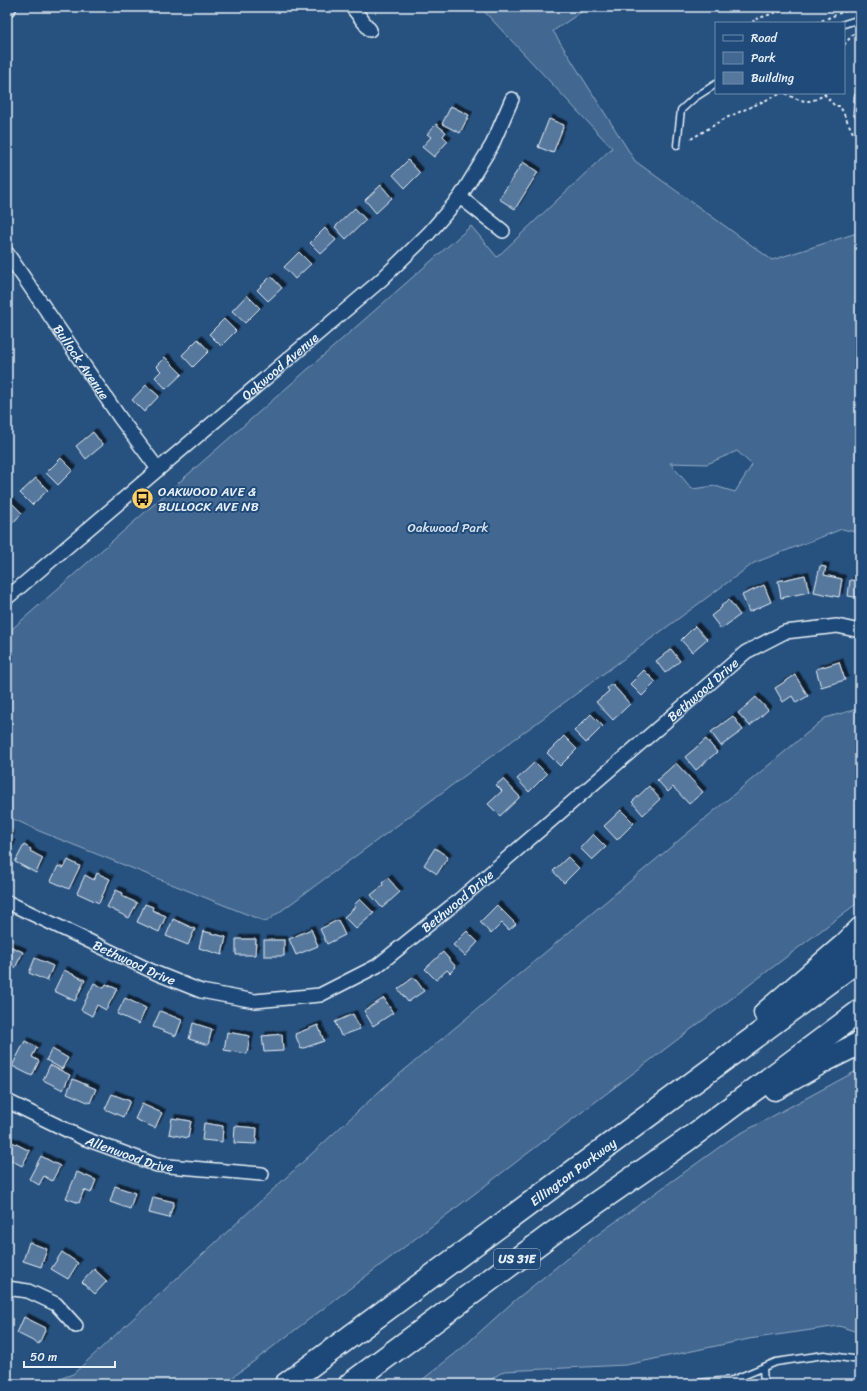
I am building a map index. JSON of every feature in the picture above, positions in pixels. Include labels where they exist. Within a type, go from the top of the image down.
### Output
[{"type":"highway","points":[[533,1202],[790,992],[844,946],[860,929]]},
{"type":"highway","name":"Ellington Parkway","points":[[286,1384],[860,959]]},
{"type":"highway","name":"US 31E","points":[[350,1384],[553,1233],[687,1140],[860,1011]]},
{"type":"highway","points":[[687,1140],[824,1061],[860,1043]]},
{"type":"street","points":[[352,7],[370,30]]},
{"type":"street","name":"Oakwood Avenue","points":[[7,598],[158,468],[381,280],[429,233],[460,197],[492,145],[512,100]]},
{"type":"street","points":[[460,197],[503,231]]},
{"type":"street","name":"Bullock Avenue","points":[[7,254],[120,418],[158,468]]},
{"type":"street","name":"Bethwood Drive","points":[[7,902],[156,973],[201,992],[255,1001],[320,995],[383,962],[459,900],[746,652],[785,632],[837,626],[860,631]]},
{"type":"street","name":"Allenwood Drive","points":[[7,1101],[83,1138],[158,1164],[262,1174]]},
{"type":"street","points":[[7,1288],[28,1291],[56,1304],[76,1326]]},
{"type":"lane","points":[[845,24],[860,19]]},
{"type":"lane","points":[[677,145],[681,110],[694,98],[715,85]]},
{"type":"lane","points":[[860,94],[858,97],[857,113],[860,116]]},
{"type":"lane","points":[[685,1384],[733,1380],[776,1362],[824,1355],[860,1360]]},
{"type":"lane","points":[[763,1368],[764,1384]]},
{"type":"path","points":[[754,22],[753,20],[793,7]]},
{"type":"path","points":[[818,22],[845,11],[860,10]]},
{"type":"path","points":[[845,44],[854,33],[860,33]]},
{"type":"path","points":[[691,139],[726,118],[781,94]]},
{"type":"path","points":[[785,94],[807,102],[820,98],[825,94],[835,106],[840,106],[853,133],[860,136]]},
{"type":"green space","name":"Oakwood Park","points":[[480,7],[589,7],[553,31],[635,161],[772,260],[860,232],[860,533],[842,529],[754,563],[266,922],[39,831],[7,816],[7,657],[13,628],[471,226],[497,257],[612,148]],"holes":[[[737,451],[752,465],[735,492],[715,486],[692,489],[670,463],[707,464]]]},
{"type":"green space","points":[[860,708],[860,899],[856,904],[224,1384],[46,1384],[73,1374],[383,1088],[825,718]]},
{"type":"green space","points":[[860,1069],[860,1333],[839,1326],[749,1339],[626,1365],[504,1371],[486,1384],[417,1384],[462,1348],[514,1301],[590,1240],[732,1138]]},
{"type":"building","points":[[451,106],[469,115],[460,133],[442,124]]},
{"type":"building","points":[[549,119],[564,125],[553,153],[538,147]]},
{"type":"building","points":[[436,124],[446,132],[443,136],[448,141],[434,157],[422,147],[431,137],[427,134]]},
{"type":"building","points":[[408,160],[420,173],[405,188],[393,175]]},
{"type":"building","points":[[523,162],[538,172],[515,209],[499,199]]},
{"type":"building","points":[[381,185],[392,198],[376,213],[365,200]]},
{"type":"building","points":[[355,208],[366,220],[346,239],[335,227]]},
{"type":"building","points":[[325,228],[336,240],[321,254],[310,243]]},
{"type":"building","points":[[299,252],[311,264],[295,279],[284,267]]},
{"type":"building","points":[[271,276],[282,288],[268,301],[257,290]]},
{"type":"building","points":[[247,295],[260,308],[245,323],[232,311]]},
{"type":"building","points":[[224,319],[236,331],[221,346],[209,334]]},
{"type":"building","points":[[198,339],[209,351],[193,367],[182,355]]},
{"type":"building","points":[[165,357],[182,374],[166,389],[155,377],[161,371],[156,366]]},
{"type":"building","points":[[146,385],[159,396],[144,412],[132,400]]},
{"type":"building","points":[[93,432],[103,445],[86,459],[76,446]]},
{"type":"building","points":[[61,458],[73,470],[58,485],[46,473]]},
{"type":"building","points":[[36,478],[48,490],[32,505],[20,493]]},
{"type":"building","points":[[10,501],[22,513],[9,527],[7,525],[7,504]]},
{"type":"building","points":[[820,566],[826,567],[824,575],[842,579],[839,597],[814,592]]},
{"type":"building","points":[[805,575],[809,592],[781,598],[778,581]]},
{"type":"building","points":[[850,580],[860,581],[860,598],[848,596]]},
{"type":"building","points":[[764,585],[771,602],[749,612],[742,595]]},
{"type":"building","points":[[729,600],[740,615],[721,629],[711,616]]},
{"type":"building","points":[[695,626],[707,639],[692,652],[681,640]]},
{"type":"building","points":[[671,649],[680,661],[665,673],[656,661]]},
{"type":"building","points":[[839,662],[845,680],[821,687],[816,669]]},
{"type":"building","points":[[644,670],[656,682],[642,696],[630,684]]},
{"type":"building","points":[[795,675],[808,696],[796,703],[792,696],[783,702],[775,688]]},
{"type":"building","points":[[612,684],[630,704],[613,720],[596,702],[609,691],[607,688]]},
{"type":"building","points":[[756,697],[768,710],[750,726],[738,713]]},
{"type":"building","points":[[591,714],[603,726],[586,743],[574,731]]},
{"type":"building","points":[[733,716],[743,730],[721,746],[711,732]]},
{"type":"building","points":[[564,736],[577,749],[560,766],[547,753]]},
{"type":"building","points":[[706,739],[717,752],[696,770],[685,757]]},
{"type":"building","points":[[535,762],[547,774],[529,792],[517,779]]},
{"type":"building","points":[[676,763],[703,792],[689,804],[673,787],[668,792],[657,780]]},
{"type":"building","points":[[503,779],[520,797],[500,816],[488,804],[502,791],[496,785]]},
{"type":"building","points":[[649,786],[660,799],[643,815],[632,802]]},
{"type":"building","points":[[621,810],[634,823],[617,840],[604,826]]},
{"type":"building","points":[[7,833],[11,835],[8,842],[12,844],[7,855]]},
{"type":"building","points":[[593,834],[606,847],[592,860],[580,848]]},
{"type":"building","points":[[24,845],[31,849],[30,851],[43,858],[36,873],[15,862]]},
{"type":"building","points":[[435,848],[448,857],[437,874],[424,865]]},
{"type":"building","points":[[568,857],[579,868],[564,883],[553,871]]},
{"type":"building","points":[[68,860],[80,866],[69,889],[51,881],[58,866],[64,868]]},
{"type":"building","points":[[97,873],[110,879],[99,903],[77,893],[85,875],[94,880]]},
{"type":"building","points":[[388,878],[400,892],[382,908],[371,895],[383,885],[382,883]]},
{"type":"building","points":[[116,890],[123,893],[122,896],[137,903],[129,918],[107,907]]},
{"type":"building","points":[[360,899],[374,913],[356,929],[344,917],[355,907],[354,905]]},
{"type":"building","points":[[145,904],[153,907],[152,910],[166,916],[159,932],[137,922]]},
{"type":"building","points":[[497,905],[516,924],[509,930],[502,923],[491,934],[480,922]]},
{"type":"building","points":[[173,919],[195,929],[188,945],[166,936]]},
{"type":"building","points":[[338,920],[345,935],[327,944],[320,929]]},
{"type":"building","points":[[311,929],[318,946],[296,955],[289,939]]},
{"type":"building","points":[[203,931],[226,937],[222,955],[199,948]]},
{"type":"building","points":[[467,931],[478,942],[465,956],[453,945]]},
{"type":"building","points":[[236,939],[256,939],[255,955],[236,955]]},
{"type":"building","points":[[264,940],[284,940],[284,956],[264,956]]},
{"type":"building","points":[[7,945],[23,952],[15,968],[7,964]]},
{"type":"building","points":[[443,952],[456,967],[450,973],[447,970],[436,980],[425,969]]},
{"type":"building","points":[[35,958],[53,966],[47,981],[29,973]]},
{"type":"building","points":[[64,970],[85,980],[75,1001],[54,991]]},
{"type":"building","points":[[414,977],[424,991],[408,1002],[398,989]]},
{"type":"building","points":[[94,983],[104,988],[106,984],[117,989],[106,1010],[97,1005],[92,1016],[81,1010]]},
{"type":"building","points":[[125,998],[146,1008],[139,1024],[117,1014]]},
{"type":"building","points":[[384,998],[393,1013],[373,1026],[364,1011]]},
{"type":"building","points":[[160,1011],[182,1020],[176,1036],[153,1027]]},
{"type":"building","points":[[353,1014],[360,1029],[341,1036],[335,1022]]},
{"type":"building","points":[[193,1023],[212,1029],[208,1045],[189,1039]]},
{"type":"building","points":[[318,1025],[324,1041],[301,1049],[295,1034]]},
{"type":"building","points":[[227,1032],[250,1036],[247,1054],[224,1050]]},
{"type":"building","points":[[282,1034],[283,1051],[264,1052],[262,1036]]},
{"type":"building","points":[[25,1041],[37,1047],[32,1057],[39,1061],[32,1076],[12,1066]]},
{"type":"building","points":[[52,1049],[68,1058],[62,1069],[46,1060]]},
{"type":"building","points":[[50,1065],[70,1075],[63,1090],[43,1080]]},
{"type":"building","points":[[73,1079],[96,1089],[90,1103],[67,1093]]},
{"type":"building","points":[[112,1094],[130,1101],[123,1117],[105,1109]]},
{"type":"building","points":[[142,1104],[162,1113],[155,1128],[135,1119]]},
{"type":"building","points":[[172,1118],[191,1121],[188,1138],[169,1134]]},
{"type":"building","points":[[204,1123],[223,1126],[222,1142],[202,1140]]},
{"type":"building","points":[[235,1126],[257,1128],[256,1144],[234,1143]]},
{"type":"building","points":[[10,1141],[30,1151],[22,1166],[7,1158],[7,1148]]},
{"type":"building","points":[[41,1156],[60,1166],[52,1181],[44,1176],[39,1185],[29,1179]]},
{"type":"building","points":[[77,1172],[96,1180],[91,1193],[84,1190],[79,1203],[66,1198]]},
{"type":"building","points":[[115,1186],[135,1193],[130,1209],[110,1202]]},
{"type":"building","points":[[153,1197],[174,1202],[169,1218],[149,1213]]},
{"type":"building","points":[[29,1242],[47,1249],[41,1267],[23,1261]]},
{"type":"building","points":[[62,1252],[78,1263],[68,1279],[51,1269]]},
{"type":"building","points":[[94,1269],[107,1281],[95,1294],[82,1282]]},
{"type":"building","points":[[24,1317],[46,1328],[39,1344],[17,1333]]},
{"type":"place","name":"OAKWOOD AVE & BULLOCK AVE NB","points":[[142,498]]}]
